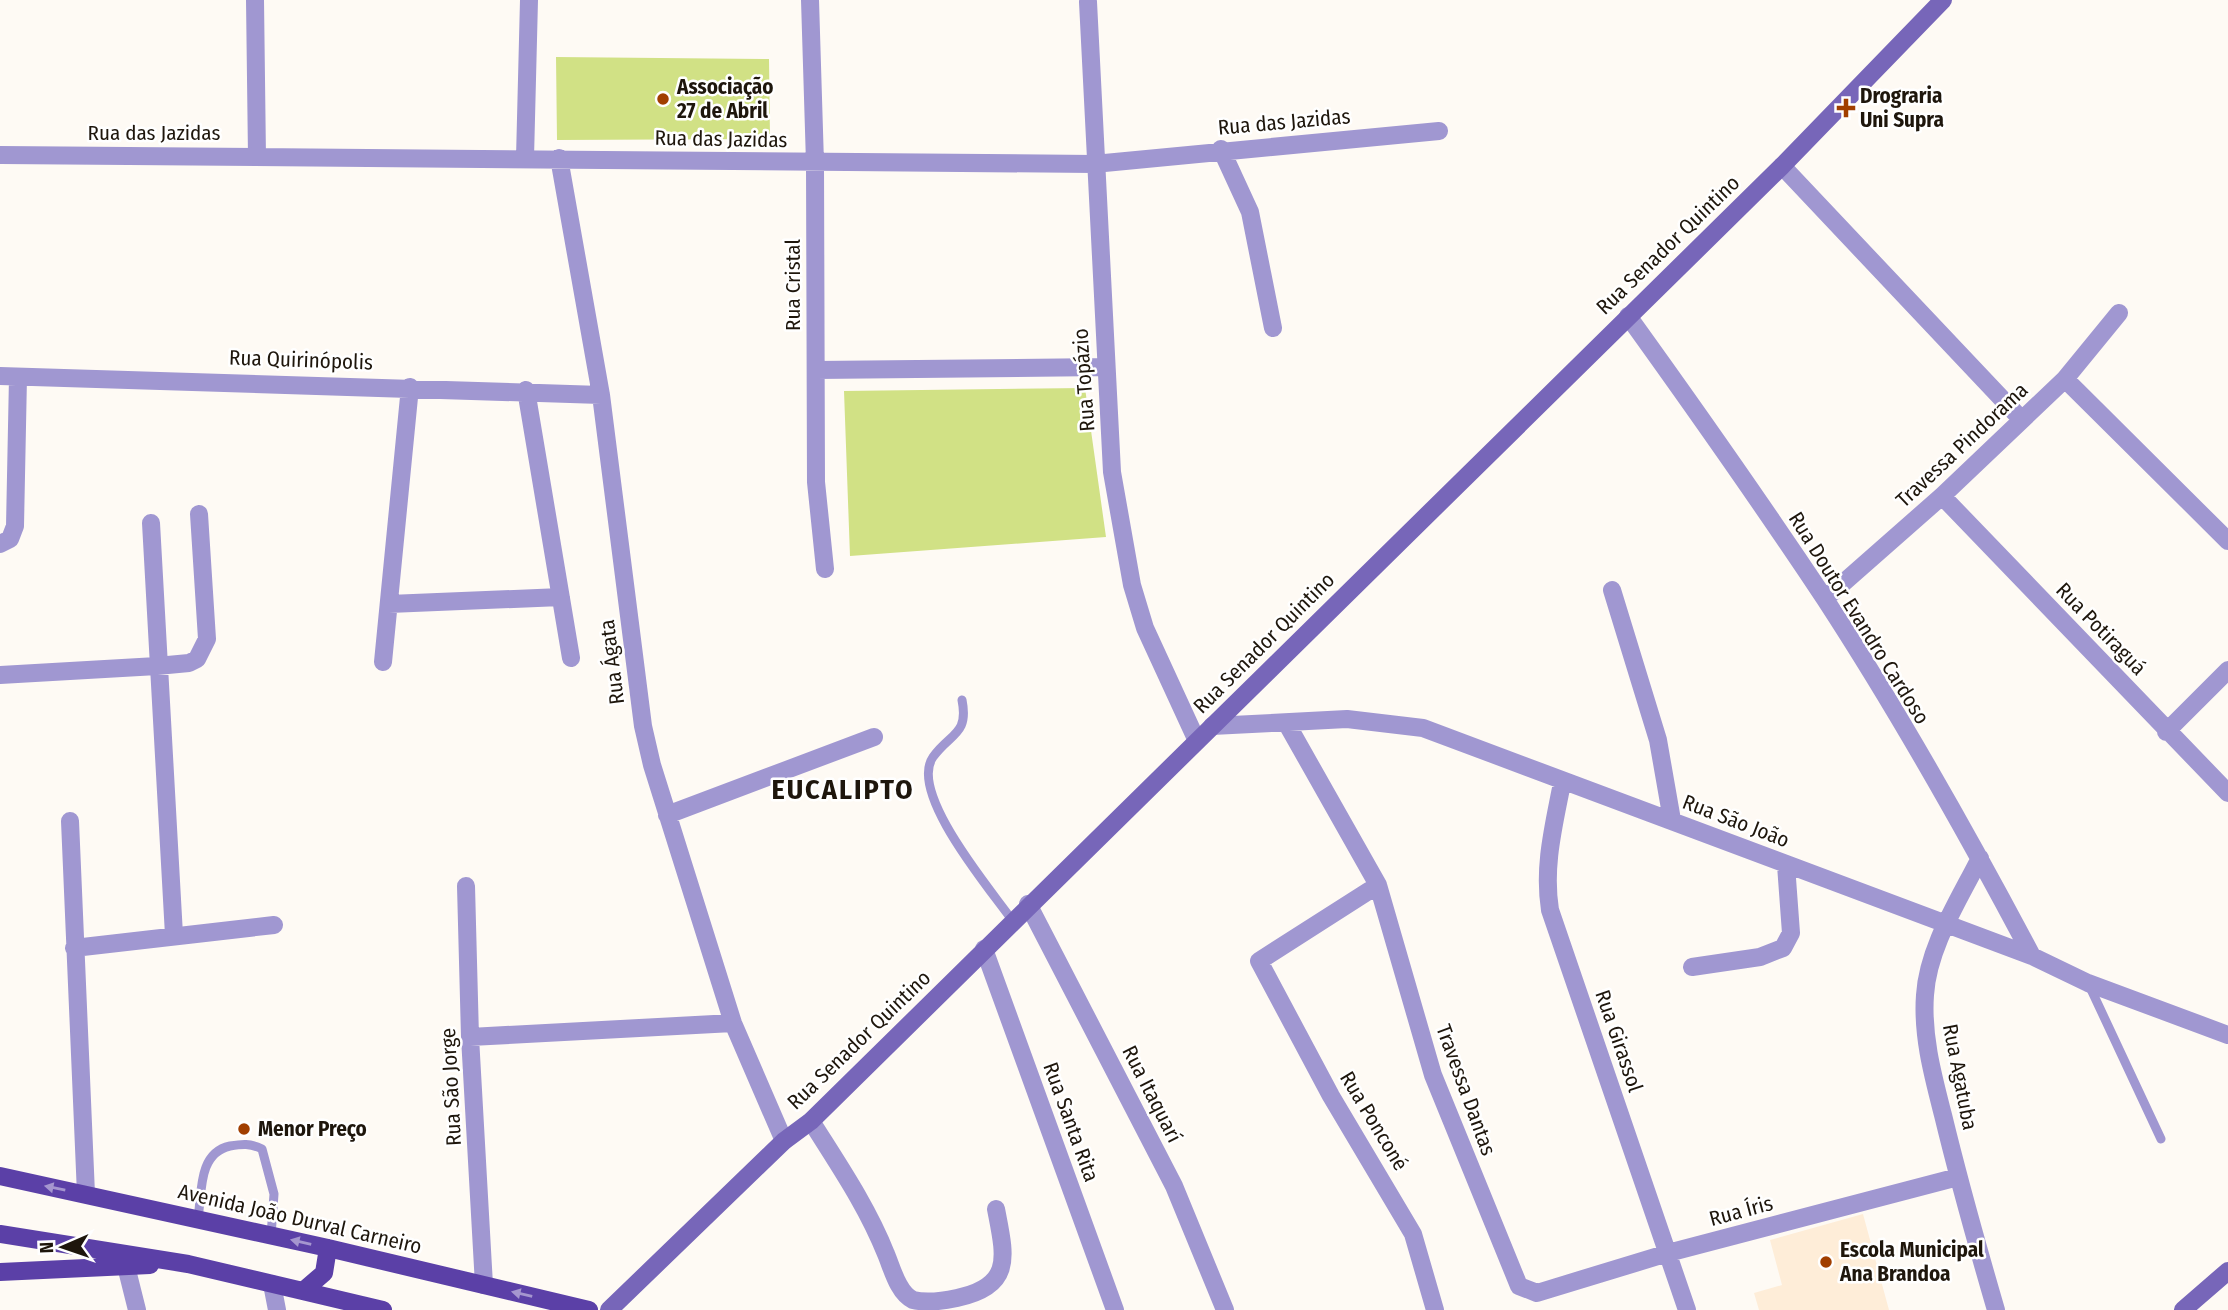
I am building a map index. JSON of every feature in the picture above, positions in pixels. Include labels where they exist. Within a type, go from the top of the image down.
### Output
[{"type":"main road","name":"Avenida João Durval Carneiro","points":[[0,1176],[328,1248],[589,1310]]},
{"type":"main road","points":[[0,1234],[188,1264],[383,1310]]},
{"type":"main road","points":[[303,1291],[324,1273],[328,1248]]},
{"type":"main road","points":[[0,1272],[188,1264]]},
{"type":"street","points":[[255,0],[257,157]]},
{"type":"street","points":[[525,158],[529,0]]},
{"type":"street","name":"Rua Cristal","points":[[810,0],[815,163],[816,482],[825,569]]},
{"type":"street","name":"Rua Senador Quintino","points":[[609,1310],[784,1141],[811,1121],[1028,904],[1782,166],[1943,0]]},
{"type":"street","name":"Rua Topázio","points":[[1086,1],[1112,472],[1132,585],[1158,663],[1197,741]]},
{"type":"street","name":"Rua das Jazidas","points":[[0,155],[1094,164],[1221,149],[1439,131]]},
{"type":"street","points":[[1221,149],[1250,212],[1273,328]]},
{"type":"street","name":"Rua Ágata","points":[[559,158],[601,395],[643,726],[667,815],[733,1023],[784,1141]]},
{"type":"street","points":[[1782,166],[2022,420]]},
{"type":"street","name":"Travessa Pindorama","points":[[1825,599],[1942,495],[2065,379],[2119,313]]},
{"type":"street","name":"Rua Doutor Evandro Cardoso","points":[[1628,316],[1825,599],[1980,858],[2032,956]]},
{"type":"street","points":[[816,370],[1105,367]]},
{"type":"street","name":"Rua Quirinópolis","points":[[0,376],[526,390],[601,395]]},
{"type":"street","points":[[1,544],[10,539],[15,526],[18,377]]},
{"type":"street","points":[[2065,379],[2228,541]]},
{"type":"street","points":[[383,662],[410,387]]},
{"type":"street","points":[[526,390],[572,659]]},
{"type":"street","name":"Rua Potiraguá","points":[[1942,495],[2166,732],[2228,793]]},
{"type":"street","points":[[0,675],[189,663],[205,648],[199,514]]},
{"type":"street","points":[[151,523],[174,935]]},
{"type":"street","points":[[1612,590],[1658,740],[1672,820]]},
{"type":"street","points":[[390,604],[561,597]]},
{"type":"street","points":[[2166,732],[2228,670]]},
{"type":"street","name":"Rua São João","points":[[1212,726],[1347,719],[1395,722],[1423,728],[2032,956],[2088,984],[2226,1030]]},
{"type":"street","name":"Travessa Dantas","points":[[1287,724],[1378,885],[1433,1075],[1513,1275],[1519,1286],[1538,1293]]},
{"type":"street","points":[[667,815],[874,737]]},
{"type":"street","name":"Rua Girassol","points":[[1562,782],[1547,859],[1546,885],[1550,909],[1687,1310]]},
{"type":"street","points":[[70,821],[86,1194]]},
{"type":"street","name":"Rua Agatuba","points":[[1980,858],[1932,959],[1925,994],[1925,1024],[1928,1055],[1958,1177],[1996,1310]]},
{"type":"street","points":[[1692,967],[1760,957],[1783,948],[1791,933],[1786,865]]},
{"type":"street","name":"Rua Ponconé","points":[[1378,885],[1259,961],[1331,1096],[1413,1234],[1434,1310]]},
{"type":"street","name":"Rua São Jorge","points":[[466,886],[470,1037],[484,1285]]},
{"type":"street","name":"Rua Itaquarí","points":[[1028,904],[1174,1186],[1225,1310]]},
{"type":"street","points":[[74,948],[274,925]]},
{"type":"street","name":"Rua Santa Rita","points":[[985,949],[1115,1310]]},
{"type":"street","points":[[470,1037],[733,1023]]},
{"type":"street","points":[[811,1121],[873,1223],[907,1298],[912,1300],[971,1295],[981,1293],[995,1283],[1001,1272],[1004,1248],[996,1209]]},
{"type":"street","name":"Rua Íris","points":[[1538,1293],[1668,1253],[1958,1177]]},
{"type":"street","points":[[125,1266],[137,1310]]},
{"type":"street","points":[[2183,1310],[2228,1272]]},
{"type":"street","points":[[272,1284],[277,1310]]},
{"type":"lane","points":[[962,700],[964,721],[960,730],[932,758],[929,767],[930,791],[954,836],[1012,920]]},
{"type":"lane","points":[[2088,984],[2161,1139]]},
{"type":"lane","points":[[198,1219],[210,1156],[217,1149],[252,1143],[261,1149],[273,1180],[271,1236]]},
{"type":"shaded area","name":"Escola Municipal Ana Brandoa","points":[[1863,1214],[1889,1310],[1759,1310],[1754,1293],[1782,1285],[1770,1240]]},
{"type":"green space","name":"Associação 27 de Abril","points":[[556,57],[769,59],[770,139],[557,140]]},
{"type":"green space","points":[[1085,388],[1106,537],[850,556],[844,391]]},
{"type":"place","name":"Associação 27 de Abril","points":[[663,99]]},
{"type":"place","name":"Drograria Uni Supra","points":[[1846,108]]},
{"type":"place","name":"Menor Preço","points":[[244,1129]]},
{"type":"place","name":"Escola Municipal Ana Brandoa","points":[[1826,1262]]},
{"type":"district","name":"EUCALIPTO","points":[[843,789]]}]
